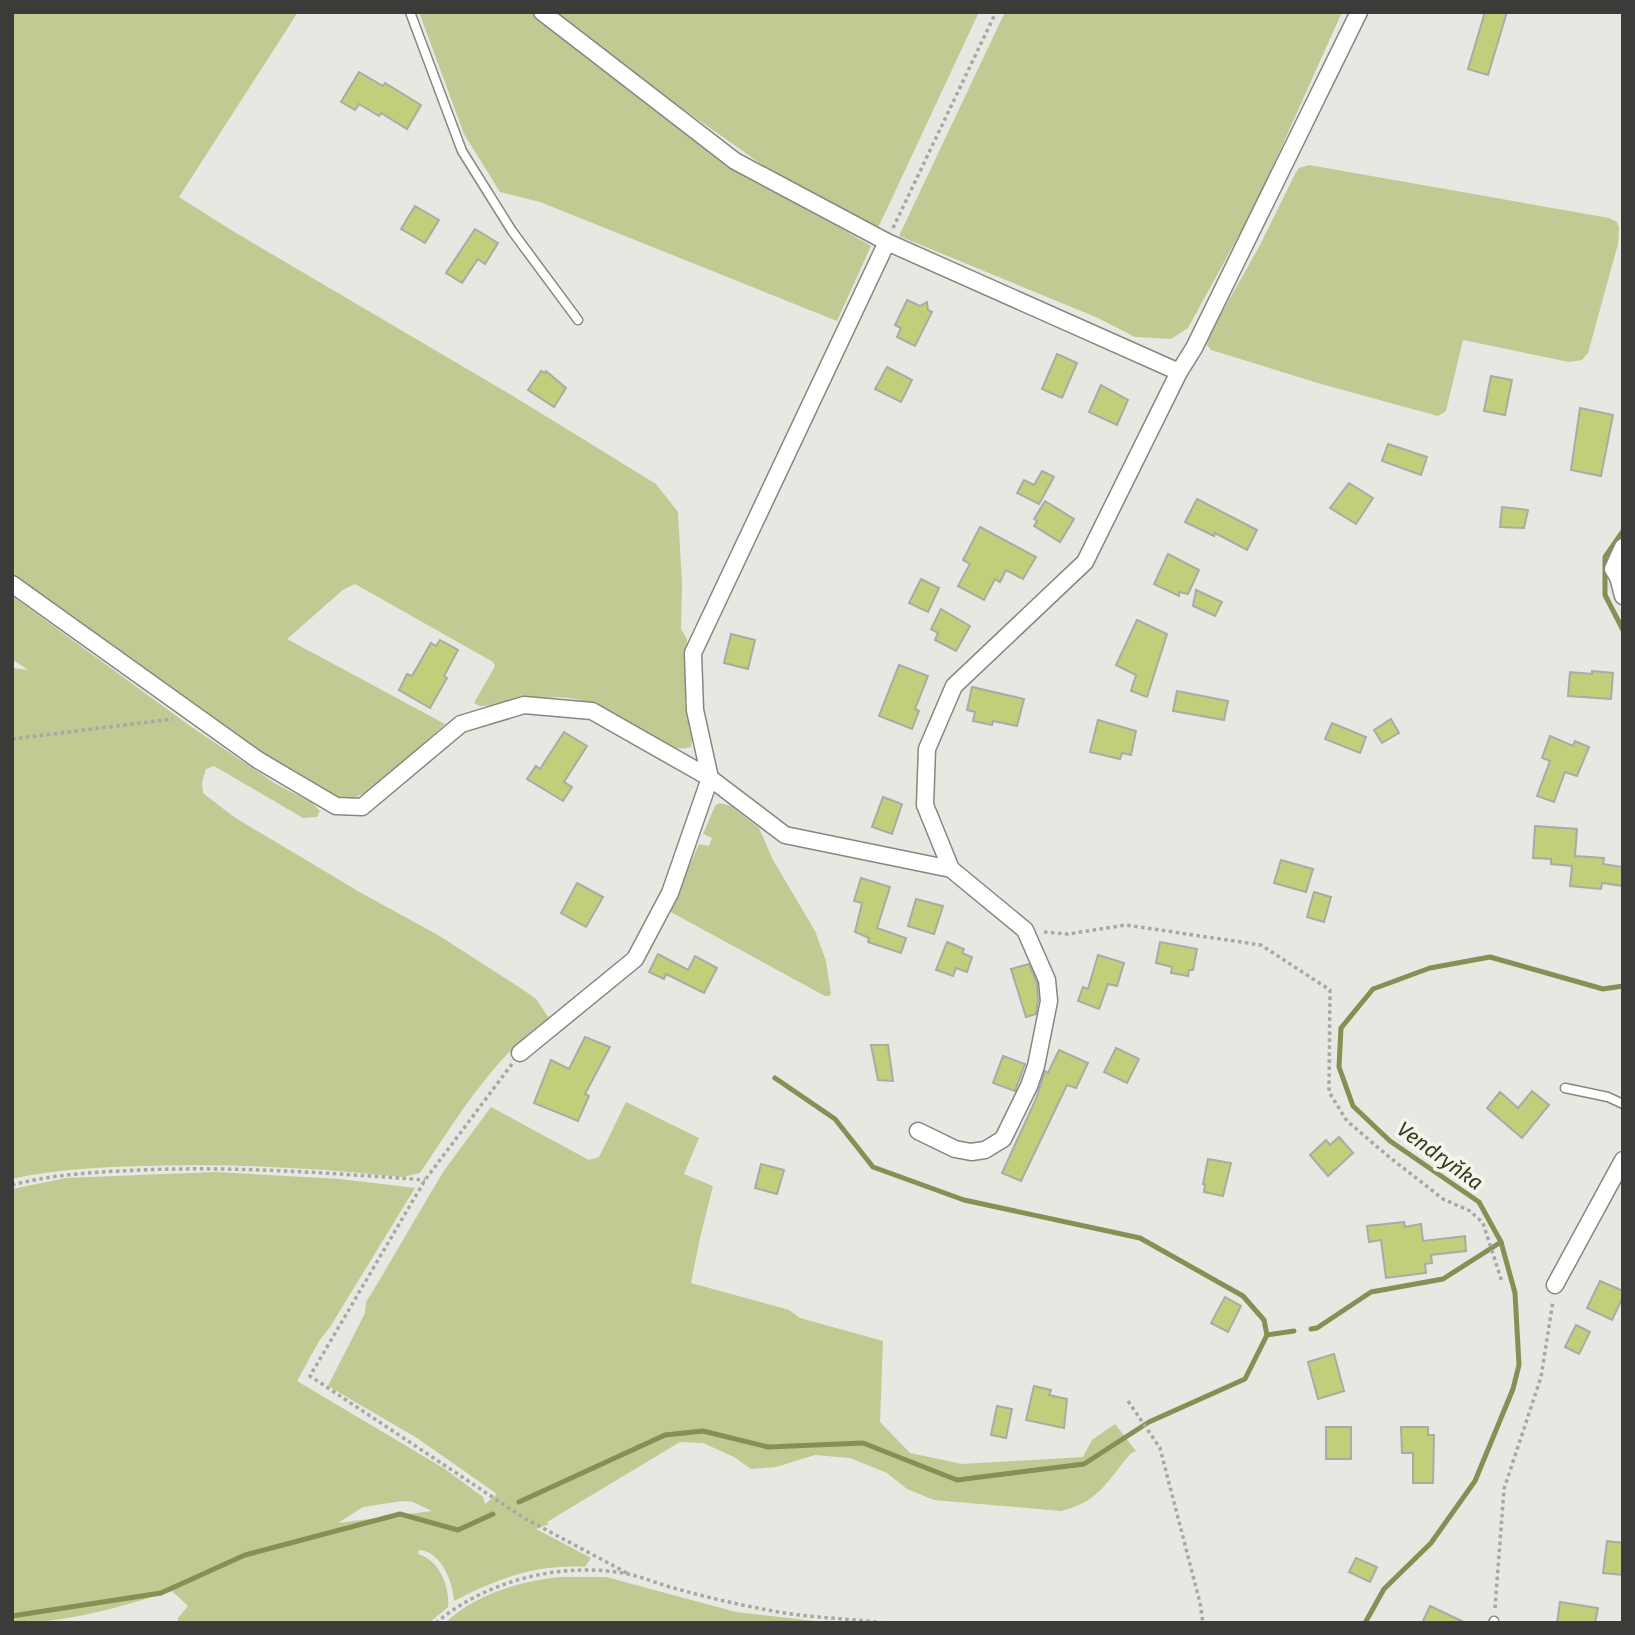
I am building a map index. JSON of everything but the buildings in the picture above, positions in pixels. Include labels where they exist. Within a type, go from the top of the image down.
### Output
[{"type":"street","points":[[542,12],[735,161],[887,242],[1179,372]]},
{"type":"street","points":[[951,869],[925,805],[927,750],[954,686],[1085,562],[1179,372],[1194,348],[1359,12]]},
{"type":"street","points":[[520,1053],[635,959],[670,893],[710,778],[695,710],[693,653],[887,242]]},
{"type":"street","points":[[1623,547],[1613,569],[1620,578],[1623,596]]},
{"type":"street","points":[[12,584],[258,760],[336,806],[362,807],[461,723],[524,705],[592,711],[710,778],[785,835],[951,869],[1025,930],[1047,980],[1049,1001],[1036,1066],[1003,1139],[985,1150],[971,1152],[955,1149],[918,1132]]},
{"type":"street","points":[[1555,1285],[1623,1160]]},
{"type":"lane","points":[[410,12],[463,151],[512,231],[578,320]]},
{"type":"lane","points":[[1565,1088],[1608,1097],[1623,1104]]},
{"type":"path","points":[[887,242],[996,12]]},
{"type":"path","points":[[12,738],[195,716]]},
{"type":"path","points":[[1025,930],[1068,934],[1126,925],[1261,946],[1330,990],[1329,1092],[1347,1121],[1388,1156],[1443,1199],[1471,1211],[1483,1223],[1502,1282]]},
{"type":"path","points":[[520,1053],[425,1180],[310,1376],[524,1518],[628,1573],[671,1588],[772,1611],[885,1623]]},
{"type":"path","points":[[12,1185],[64,1174],[193,1168],[306,1171],[425,1180]]},
{"type":"path","points":[[1494,1622],[1504,1489],[1541,1377],[1555,1285]]},
{"type":"path","points":[[1128,1401],[1160,1448],[1203,1623]]},
{"type":"path","points":[[436,1623],[463,1604],[518,1580],[548,1572],[573,1570],[628,1573]]},
{"type":"green space","points":[[12,12],[298,12],[179,197],[656,484],[678,512],[682,584],[681,629],[687,639],[685,704],[691,747],[680,748],[652,739],[594,706],[571,698],[545,698],[480,706],[474,703],[495,666],[493,662],[355,584],[344,589],[287,639],[445,724],[372,790],[353,798],[336,799],[298,780],[142,672],[12,575]]},
{"type":"green space","points":[[419,12],[533,12],[651,106],[748,175],[871,246],[837,321],[540,202],[500,192],[464,134]]},
{"type":"green space","points":[[556,12],[979,12],[878,228],[767,168],[676,104]]},
{"type":"green space","points":[[1005,12],[1342,12],[1256,204],[1188,328],[1171,339],[1135,337],[1098,318],[899,236]]},
{"type":"green space","points":[[1309,165],[1609,218],[1617,222],[1618,244],[1588,353],[1582,360],[1569,362],[1463,340],[1446,411],[1438,416],[1211,350],[1207,345],[1208,337],[1259,247],[1295,174],[1299,168]]},
{"type":"green space","points":[[12,596],[193,728],[276,784],[311,802],[320,811],[317,817],[303,818],[214,766],[206,769],[202,782],[203,793],[234,817],[438,935],[536,999],[549,1018],[494,1069],[420,1173],[403,1177],[274,1167],[178,1165],[78,1169],[12,1179],[12,668],[28,670],[12,659]]},
{"type":"green space","points":[[719,803],[731,806],[759,828],[773,860],[815,931],[826,961],[831,994],[829,996],[669,911],[699,844],[709,846],[712,838],[703,834],[715,806]]},
{"type":"green space","points":[[626,1102],[699,1138],[684,1174],[713,1186],[691,1283],[789,1310],[800,1318],[883,1341],[880,1422],[910,1453],[962,1464],[1083,1457],[1092,1440],[1115,1424],[1136,1451],[1130,1454],[1093,1497],[1061,1511],[934,1500],[907,1489],[887,1473],[850,1458],[815,1455],[776,1467],[751,1469],[734,1457],[703,1443],[680,1442],[547,1522],[549,1524],[536,1529],[591,1558],[585,1567],[550,1568],[517,1575],[454,1601],[444,1569],[434,1556],[419,1550],[418,1554],[432,1562],[442,1575],[447,1591],[448,1607],[429,1623],[178,1623],[178,1618],[188,1606],[172,1591],[73,1617],[12,1623],[12,1189],[66,1178],[216,1172],[340,1179],[415,1188],[297,1381],[445,1469],[483,1497],[485,1504],[497,1494],[417,1438],[328,1386],[365,1313],[366,1302],[443,1172],[491,1107],[589,1160],[599,1157]],"holes":[[[413,1502],[432,1511],[338,1523],[363,1507]]]},
{"type":"green space","points":[[561,1577],[606,1577],[736,1612],[832,1623],[445,1623],[470,1604],[499,1591]]},
{"type":"waterway","name":"Vendryňka","points":[[1623,531],[1605,557],[1605,595],[1623,630]]},
{"type":"waterway","name":"Vendryňka","points":[[1365,1623],[1384,1589],[1431,1543],[1475,1481],[1513,1389],[1519,1365],[1515,1293],[1501,1242],[1479,1202],[1390,1141],[1353,1106],[1339,1067],[1341,1028],[1373,989],[1430,968],[1490,957],[1603,989],[1623,986]]},
{"type":"waterway","points":[[775,1078],[835,1119],[873,1167],[964,1200],[1140,1238],[1243,1296],[1264,1320],[1267,1335]]},
{"type":"waterway","points":[[1311,1329],[1317,1328],[1371,1292],[1443,1279],[1501,1242]]},
{"type":"waterway","points":[[519,1502],[665,1435],[703,1431],[768,1447],[863,1443],[957,1480],[1084,1464],[1149,1422],[1245,1379],[1267,1335],[1294,1331]]},
{"type":"waterway","points":[[12,1616],[161,1593],[245,1555],[400,1514],[458,1530],[493,1514]]}]
